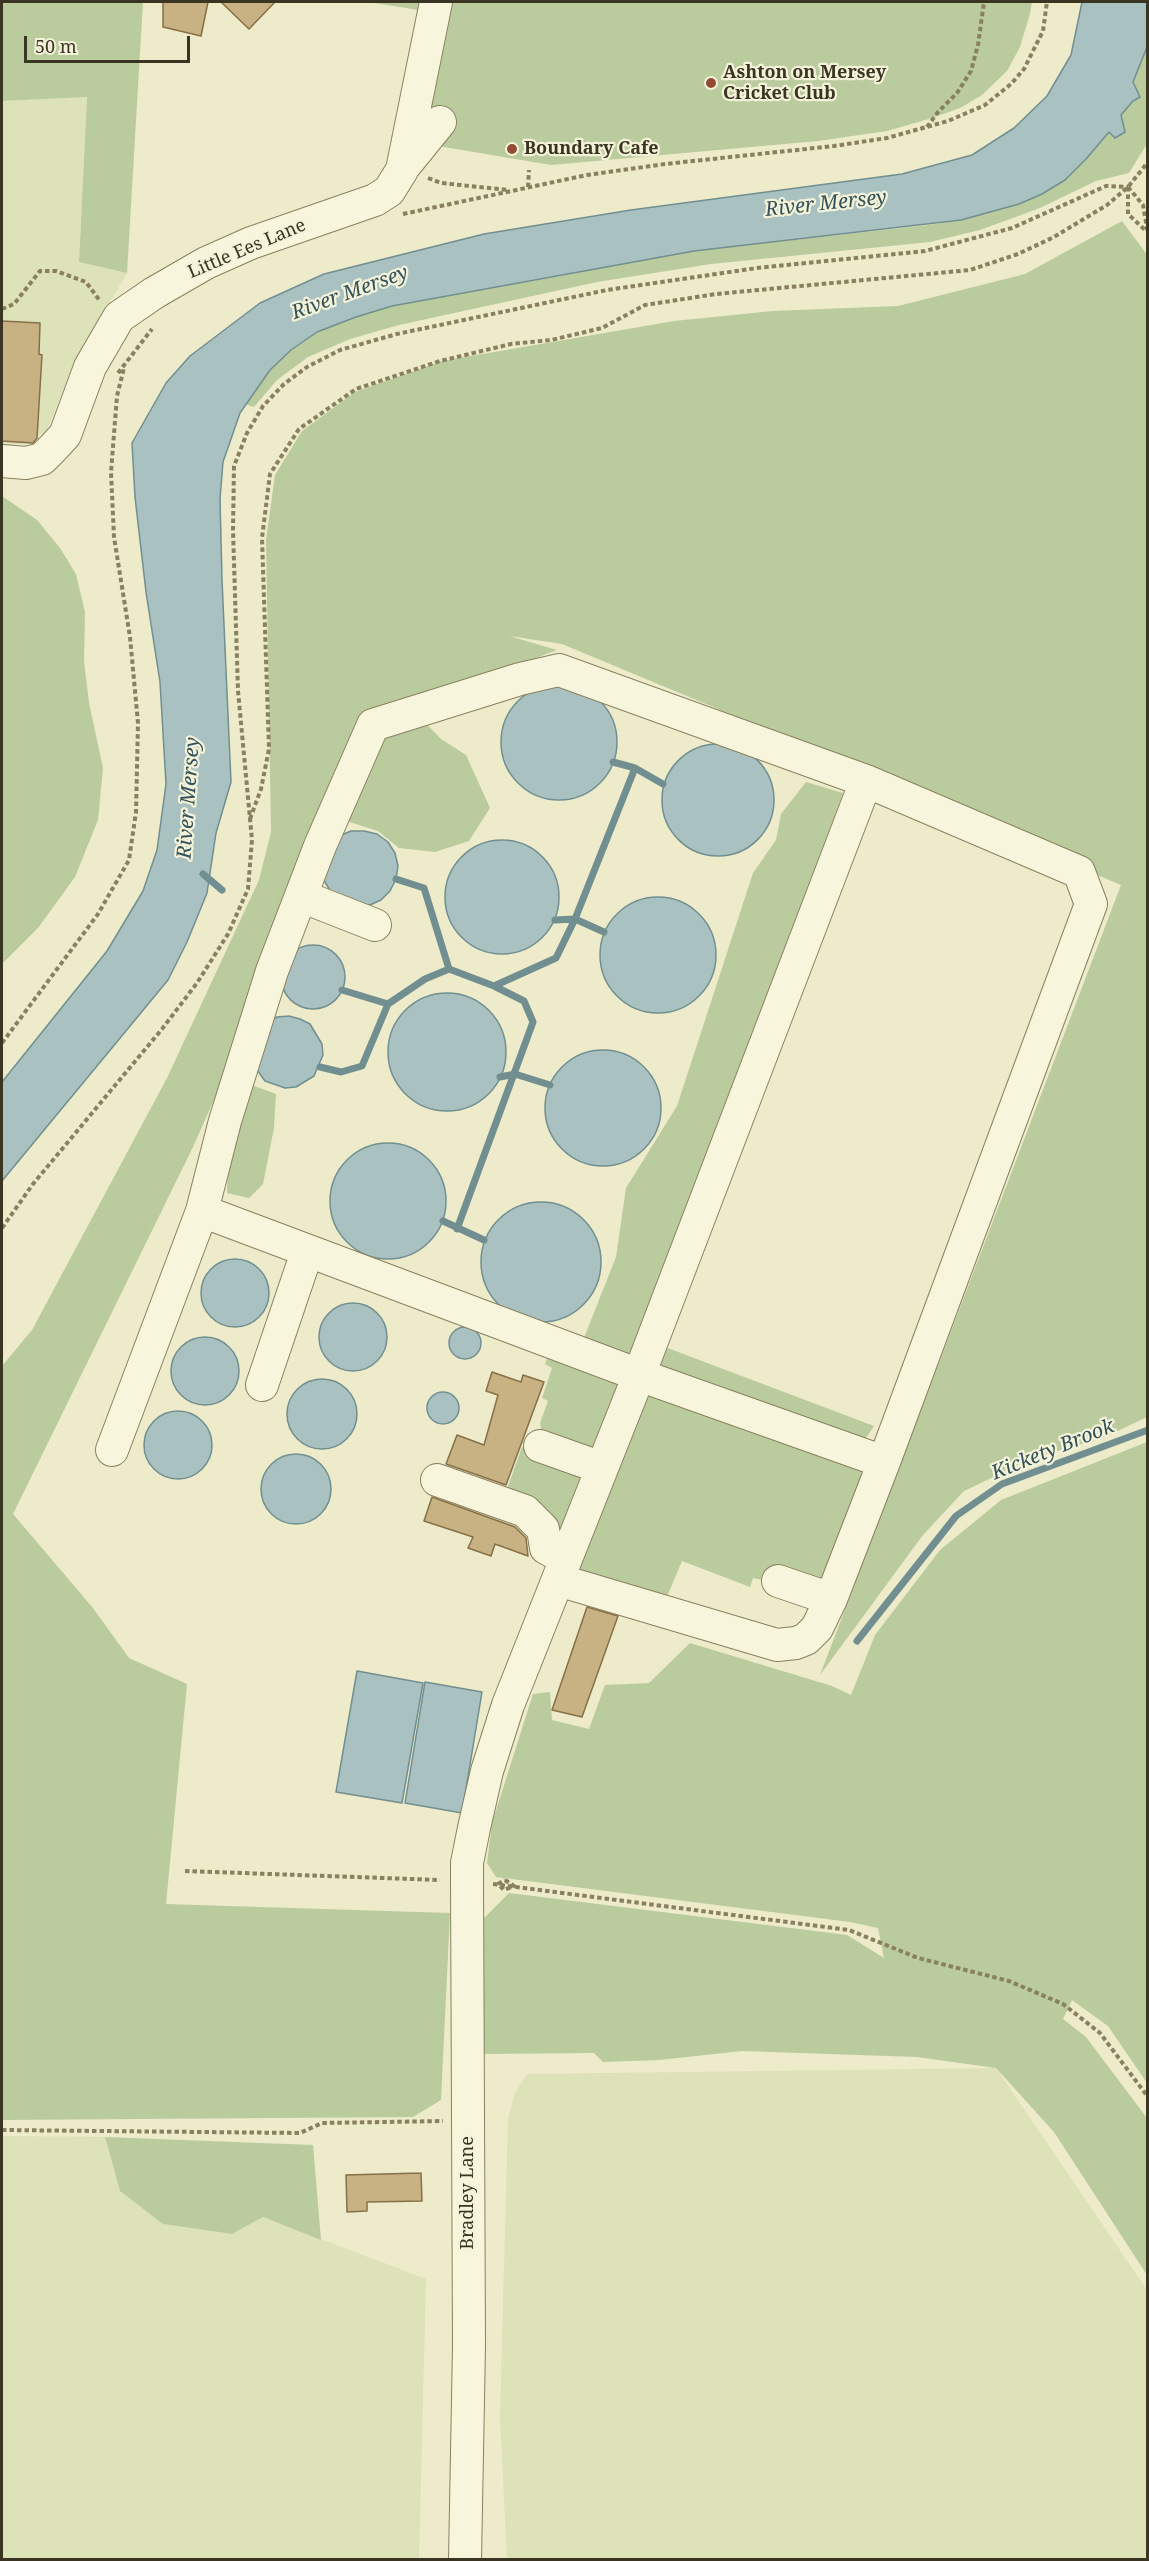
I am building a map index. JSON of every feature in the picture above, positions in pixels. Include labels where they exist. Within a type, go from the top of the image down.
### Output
[{"type":"street","name":"Little Ees Lane","points":[[2,461],[26,463],[42,459],[65,435],[90,367],[119,317],[153,293],[206,263],[290,228],[375,200],[388,191],[402,170],[436,2]]},
{"type":"street","points":[[402,170],[440,122]]},
{"type":"street","points":[[112,1450],[201,1211],[225,1120],[272,971],[320,846],[373,725],[508,682],[559,670],[866,781],[1079,872],[1091,903],[831,1599],[817,1628],[806,1639],[796,1643],[777,1645],[561,1569],[546,1548],[543,1529],[525,1511],[437,1480]]},
{"type":"street","name":"Bradley Lane","points":[[465,2559],[469,2346],[467,1863],[474,1828],[487,1771],[508,1705],[639,1375],[866,781]]},
{"type":"street","points":[[301,896],[375,925]]},
{"type":"street","points":[[201,1211],[639,1375],[884,1462]]},
{"type":"street","points":[[262,1385],[307,1252]]},
{"type":"street","points":[[540,1446],[602,1468]]},
{"type":"street","points":[[778,1581],[831,1599]]},
{"type":"path","points":[[927,127],[957,93],[971,71],[978,45],[984,2]]},
{"type":"path","points":[[401,215],[587,175],[887,138],[968,114],[985,105],[1011,84],[1024,69],[1043,31],[1047,2]]},
{"type":"path","points":[[250,820],[261,789],[269,749],[262,538],[270,474],[299,429],[356,389],[440,361],[511,344],[551,340],[602,328],[645,305],[716,294],[970,270],[1018,254],[1053,237],[1107,205],[1128,187],[1148,162]]},
{"type":"path","points":[[402,170],[441,183],[514,190]]},
{"type":"path","points":[[528,187],[529,170]]},
{"type":"path","points":[[2,1228],[33,1184],[162,1029],[197,983],[228,934],[248,889],[252,840],[238,691],[233,530],[234,466],[263,406],[284,384],[307,367],[340,350],[397,334],[606,290],[757,268],[925,250],[1012,228],[1106,186],[1128,187],[1143,205],[1146,232]]},
{"type":"path","points":[[1128,187],[1128,214],[1146,232]]},
{"type":"path","points":[[2,309],[14,304],[40,271],[56,271],[86,282],[97,298],[119,317]]},
{"type":"path","points":[[2,1042],[98,914],[129,860],[136,812],[138,723],[130,637],[114,537],[111,472],[113,429],[117,396],[124,368],[149,331],[157,325]]},
{"type":"path","points":[[185,1871],[498,1884],[849,1930],[918,1958],[1009,1981],[1063,2004],[1100,2033],[1148,2097]]},
{"type":"path","points":[[2,2130],[300,2133],[322,2123],[468,2120]]},
{"type":"green space","points":[[2,2],[143,2],[127,273],[79,262],[87,97],[2,101]]},
{"type":"green space","points":[[368,2],[427,2],[425,11]]},
{"type":"green space","name":"Ashton on Mersey Cricket Club","points":[[443,2],[1032,2],[1020,47],[1007,71],[982,95],[960,108],[932,118],[887,131],[818,141],[551,165],[432,145],[419,132]]},
{"type":"green space","points":[[1147,47],[1147,144],[1129,173],[1096,181],[1040,208],[980,230],[930,242],[711,264],[597,282],[399,325],[350,339],[308,357],[277,380],[254,407],[245,404],[270,370],[291,350],[317,332],[392,306],[694,251],[961,220],[1019,204],[1042,194],[1086,159],[1133,101],[1140,97],[1133,82]]},
{"type":"green space","points":[[87,97],[79,262],[127,273],[73,365],[47,430],[28,444],[2,445],[2,101]]},
{"type":"green space","points":[[1122,221],[1148,256],[1147,1417],[1105,1437],[1031,1459],[964,1491],[923,1535],[820,1675],[1121,885],[855,773],[845,762],[562,644],[509,636],[557,650],[369,722],[245,1030],[193,1147],[13,1514],[93,1608],[129,1658],[187,1684],[166,1904],[450,1913],[441,2100],[413,2117],[2,2120],[2,1366],[32,1330],[167,1078],[259,880],[271,832],[266,540],[275,475],[302,431],[355,392],[442,361],[674,321],[773,311],[898,306],[1025,274]]},
{"type":"green space","points":[[2,496],[37,520],[60,548],[76,574],[85,612],[84,661],[89,703],[103,768],[98,820],[75,877],[38,928],[2,964]]},
{"type":"green space","points":[[418,715],[441,739],[466,755],[490,808],[469,841],[435,852],[399,848],[378,831],[337,818],[375,730]]},
{"type":"green space","points":[[806,782],[843,793],[638,1349],[619,1357],[582,1343],[616,1257],[626,1188],[677,1106],[753,873],[776,840],[781,814]]},
{"type":"green space","points":[[249,1084],[276,1094],[274,1128],[263,1184],[249,1198],[227,1193],[228,1160]]},
{"type":"green space","points":[[657,1344],[874,1426],[866,1438],[852,1446],[663,1370],[656,1355]]},
{"type":"green space","points":[[548,1356],[616,1380],[619,1394],[595,1450],[542,1434],[540,1423],[548,1401],[542,1398],[552,1368],[545,1364]]},
{"type":"green space","points":[[649,1394],[856,1463],[867,1484],[832,1584],[767,1581],[753,1578],[750,1587],[682,1561],[663,1606],[573,1577],[636,1407]]},
{"type":"green space","points":[[1147,1442],[1147,2083],[1108,2026],[1072,2000],[1063,2019],[1086,2037],[1147,2118],[1147,2275],[1054,2132],[996,2068],[917,2057],[742,2051],[659,2060],[603,2062],[594,2053],[481,2054],[484,1918],[509,1893],[847,1935],[884,1958],[878,1928],[850,1922],[496,1877],[487,1863],[492,1823],[533,1694],[550,1692],[552,1720],[589,1729],[605,1685],[649,1683],[690,1643],[832,1686],[851,1695],[875,1635],[940,1550],[1001,1500]]},
{"type":"green space","points":[[522,1447],[577,1467],[584,1474],[567,1530],[557,1530],[507,1489]]},
{"type":"green space","points":[[996,2068],[1147,2290],[1147,2559],[507,2560],[500,2416],[508,2119],[515,2093],[527,2074]]},
{"type":"green space","points":[[2,2136],[105,2137],[120,2191],[163,2224],[232,2234],[263,2217],[426,2279],[419,2559],[2,2560]]},
{"type":"green space","points":[[105,2137],[313,2145],[321,2240],[263,2217],[232,2234],[163,2224],[120,2191]]},
{"type":"water","name":"River Mersey","points":[[1082,2],[1147,2],[1147,47],[1133,82],[1140,97],[1133,101],[1121,115],[1125,132],[1115,138],[1109,132],[1065,180],[1042,194],[1019,204],[961,220],[694,251],[392,306],[317,332],[291,350],[270,370],[240,413],[223,462],[220,499],[222,580],[231,782],[216,833],[207,893],[168,980],[2,1181],[2,1082],[107,951],[143,891],[157,850],[166,784],[160,682],[146,592],[135,497],[132,443],[166,383],[190,356],[260,303],[324,274],[484,234],[631,210],[902,174],[972,155],[1014,128],[1047,96],[1071,55]]},
{"type":"water","points":[[559,684],[581,689],[600,701],[612,720],[617,742],[612,764],[600,783],[581,795],[559,800],[537,795],[518,783],[506,764],[501,742],[506,720],[518,701],[537,689]]},
{"type":"water","points":[[718,744],[740,748],[758,760],[770,778],[774,800],[770,822],[758,840],[740,852],[718,856],[696,852],[678,840],[666,822],[662,800],[666,778],[678,760],[696,748]]},
{"type":"water","points":[[351,831],[377,834],[388,842],[395,853],[398,866],[396,879],[390,891],[381,900],[370,905],[357,906],[334,897],[322,877],[339,836]]},
{"type":"water","points":[[502,840],[524,844],[534,849],[550,865],[555,875],[559,897],[555,919],[550,929],[534,945],[524,950],[502,954],[480,950],[470,945],[454,929],[449,919],[445,897],[449,875],[454,865],[470,849],[480,844]]},
{"type":"water","points":[[658,897],[680,901],[699,914],[712,933],[716,955],[712,977],[699,996],[680,1009],[658,1013],[636,1009],[617,996],[604,977],[600,955],[604,933],[617,914],[636,901]]},
{"type":"water","points":[[313,945],[331,951],[339,959],[345,977],[339,995],[331,1003],[313,1009],[295,1003],[287,995],[281,977],[287,959],[295,951]]},
{"type":"water","points":[[447,993],[469,998],[489,1010],[501,1030],[506,1052],[501,1074],[489,1094],[469,1106],[447,1111],[425,1106],[405,1094],[393,1074],[388,1052],[393,1030],[405,1010],[425,998]]},
{"type":"water","points":[[289,1016],[310,1024],[322,1044],[323,1055],[314,1076],[296,1087],[285,1088],[265,1081],[252,1063],[267,1022],[277,1017]]},
{"type":"water","points":[[603,1050],[625,1054],[644,1067],[657,1086],[661,1108],[657,1130],[644,1149],[625,1162],[603,1166],[581,1162],[562,1149],[549,1130],[545,1108],[549,1086],[562,1067],[581,1054]]},
{"type":"water","points":[[388,1143],[410,1147],[429,1160],[442,1179],[446,1201],[442,1223],[429,1242],[410,1255],[388,1259],[366,1255],[347,1242],[334,1223],[330,1201],[334,1179],[347,1160],[366,1147]]},
{"type":"water","points":[[541,1202],[564,1206],[584,1219],[597,1239],[601,1262],[597,1285],[584,1305],[564,1318],[541,1322],[518,1318],[498,1305],[485,1285],[481,1262],[485,1239],[498,1219],[518,1206]]},
{"type":"water","points":[[235,1259],[248,1262],[259,1269],[266,1280],[269,1293],[266,1306],[259,1317],[248,1324],[235,1327],[222,1324],[211,1317],[204,1306],[201,1293],[204,1280],[211,1269],[222,1262]]},
{"type":"water","points":[[353,1303],[366,1305],[377,1313],[385,1324],[387,1337],[385,1350],[377,1361],[366,1369],[353,1371],[340,1369],[329,1361],[321,1350],[319,1337],[321,1324],[329,1313],[340,1305]]},
{"type":"water","points":[[465,1327],[476,1332],[481,1343],[476,1354],[465,1359],[454,1354],[449,1343],[454,1332]]},
{"type":"water","points":[[198,1337],[212,1337],[224,1342],[234,1352],[239,1371],[234,1390],[224,1400],[212,1405],[198,1405],[186,1400],[176,1390],[171,1378],[171,1364],[176,1352],[186,1342]]},
{"type":"water","points":[[329,1379],[342,1385],[351,1394],[355,1400],[357,1414],[355,1428],[347,1439],[336,1447],[315,1449],[297,1439],[289,1428],[287,1407],[297,1389],[308,1381]]},
{"type":"water","points":[[443,1392],[454,1397],[459,1408],[454,1419],[443,1424],[432,1419],[427,1408],[432,1397]]},
{"type":"water","points":[[178,1411],[191,1414],[202,1421],[209,1432],[212,1445],[209,1458],[202,1469],[191,1476],[178,1479],[165,1476],[154,1469],[147,1458],[144,1445],[147,1432],[154,1421],[165,1414]]},
{"type":"water","points":[[303,1454],[316,1460],[325,1469],[329,1475],[331,1489],[329,1503],[321,1514],[310,1522],[289,1524],[271,1514],[263,1503],[261,1482],[271,1464],[282,1456]]},
{"type":"water","points":[[357,1671],[423,1683],[402,1803],[336,1792]]},
{"type":"water","points":[[425,1682],[482,1692],[462,1813],[405,1803]]},
{"type":"building","points":[[163,2],[208,2],[201,36],[163,27]]},
{"type":"building","points":[[221,2],[275,2],[249,29]]},
{"type":"building","points":[[2,321],[40,323],[39,354],[42,355],[37,438],[33,443],[2,441]]},
{"type":"building","points":[[492,1372],[521,1382],[523,1375],[544,1382],[506,1485],[446,1464],[457,1435],[484,1445],[498,1395],[486,1391]]},
{"type":"building","points":[[432,1497],[515,1527],[526,1538],[528,1556],[495,1544],[491,1556],[468,1548],[473,1537],[424,1521]]},
{"type":"building","points":[[587,1607],[618,1616],[582,1717],[552,1710]]},
{"type":"building","points":[[421,2173],[422,2201],[367,2202],[367,2211],[347,2212],[346,2175]]},
{"type":"waterway","points":[[613,762],[635,768],[663,784]]},
{"type":"waterway","points":[[396,879],[424,888],[449,969],[494,986],[556,958],[575,919],[635,768]]},
{"type":"waterway","points":[[203,874],[222,890]]},
{"type":"waterway","points":[[555,920],[575,919],[604,932]]},
{"type":"waterway","points":[[342,990],[388,1004],[425,979],[449,969]]},
{"type":"waterway","points":[[457,1229],[533,1022],[524,1001],[494,986]]},
{"type":"waterway","points":[[320,1067],[341,1072],[362,1066],[388,1004]]},
{"type":"waterway","points":[[500,1077],[515,1074],[550,1085]]},
{"type":"waterway","points":[[443,1221],[484,1240]]},
{"type":"waterway","name":"Kickety Brook","points":[[857,1641],[956,1516],[1002,1484],[1148,1430]]},
{"type":"place","name":"Ashton on Mersey Cricket Club","points":[[711,83]]},
{"type":"place","name":"Boundary Cafe","points":[[512,149]]}]
